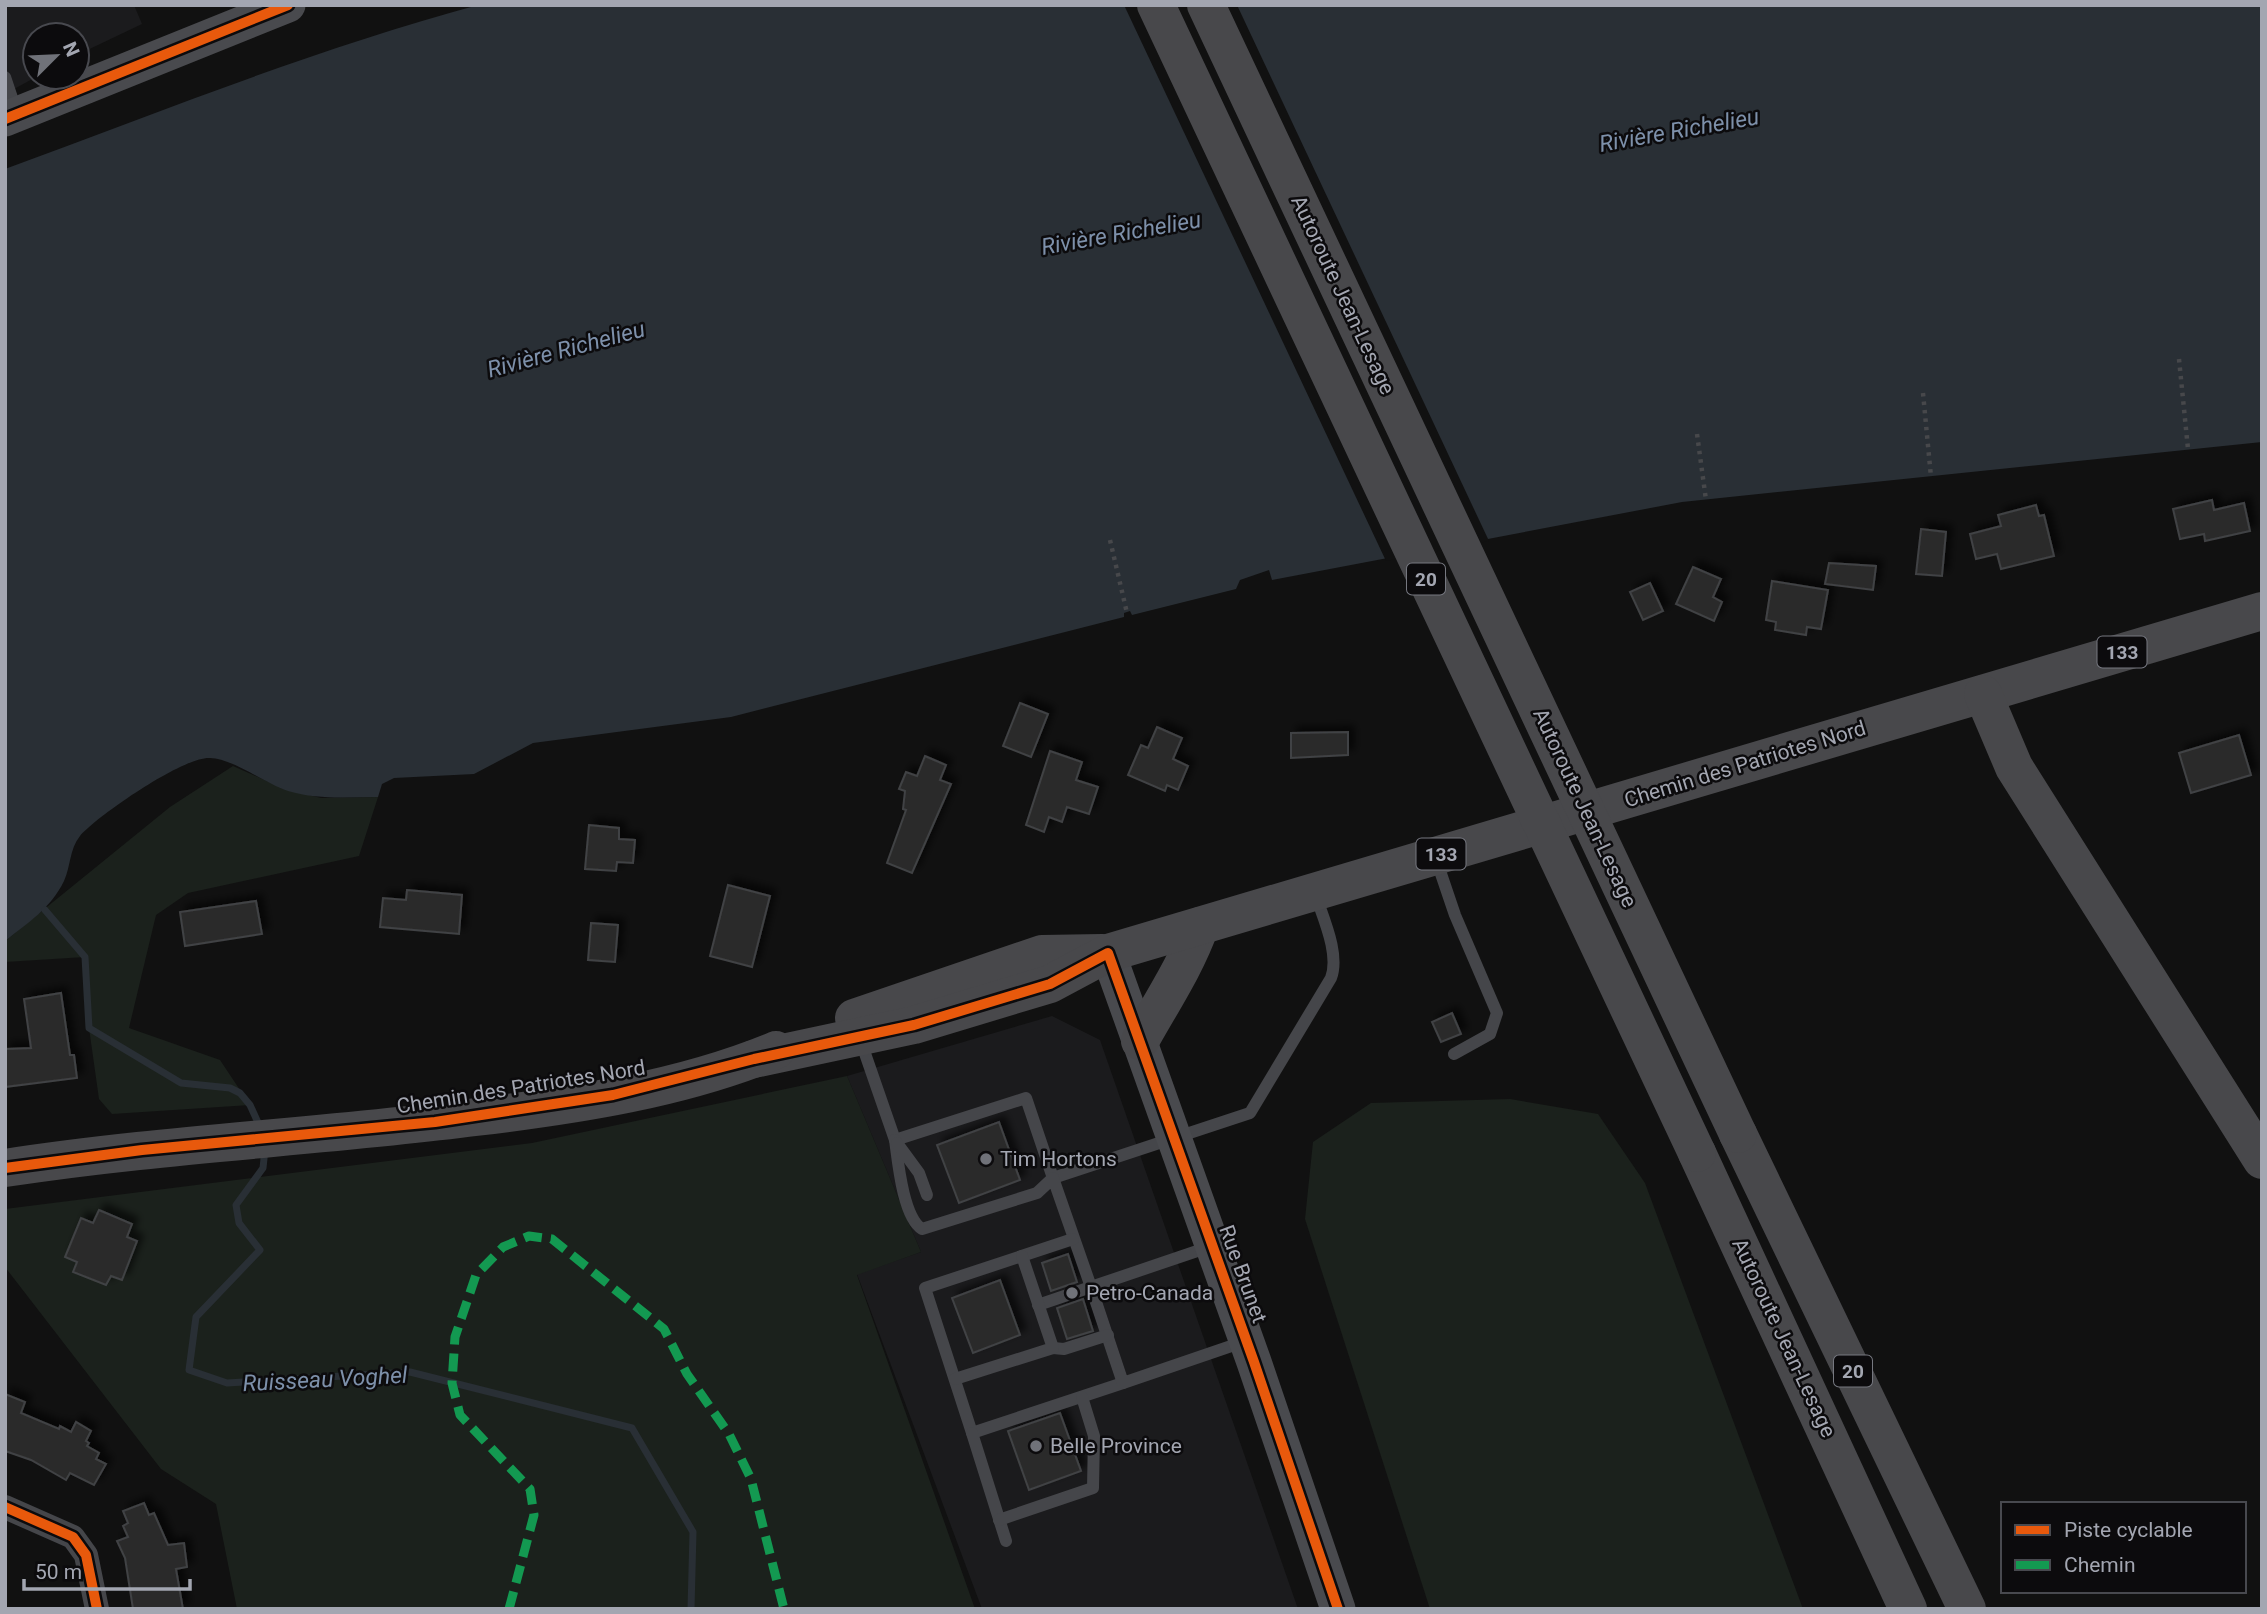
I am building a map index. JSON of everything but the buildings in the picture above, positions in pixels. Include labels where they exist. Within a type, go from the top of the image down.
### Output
[{"type":"main road","name":"Autoroute Jean-Lesage","points":[[1156,5],[1697,1153],[1908,1609]]},
{"type":"main road","name":"Autoroute Jean-Lesage","points":[[1206,5],[1738,1134],[1967,1609]]},
{"type":"main road","name":"Chemin des Patriotes Nord","points":[[5,1168],[95,1155],[529,1110],[639,1090],[855,1028],[1042,954],[1108,953],[2262,611]]},
{"type":"main road","points":[[1983,694],[2014,767],[2262,1160]]},
{"type":"main road","points":[[1140,1041],[1169,985],[1188,961],[1200,926]]},
{"type":"street","points":[[11,116],[288,5]]},
{"type":"street","name":"Rue Brunet","points":[[1108,953],[1247,1341],[1338,1609]]},
{"type":"street","points":[[5,1507],[73,1537],[82,1545],[97,1609]]},
{"type":"lane","points":[[5,77],[11,116]]},
{"type":"lane","points":[[1435,855],[1455,915],[1497,1013],[1490,1034],[1454,1054]]},
{"type":"lane","points":[[855,1028],[895,1140],[901,1185],[915,1222],[922,1229],[1037,1193],[1053,1178],[1236,1119],[1255,1109],[1334,969],[1329,939],[1314,892]]},
{"type":"lane","points":[[895,1140],[1026,1098],[1123,1383]]},
{"type":"lane","points":[[895,1140],[919,1173],[927,1195]]},
{"type":"lane","points":[[1006,1541],[925,1288],[1073,1239]]},
{"type":"lane","points":[[1038,1305],[1212,1246]]},
{"type":"lane","points":[[1022,1256],[1052,1348]]},
{"type":"lane","points":[[955,1379],[1052,1348],[1064,1349],[1108,1335]]},
{"type":"lane","points":[[972,1433],[1247,1341]]},
{"type":"lane","points":[[999,1520],[1093,1488],[1094,1436],[1082,1397]]},
{"type":"path","points":[[2179,359],[2188,449]]},
{"type":"path","points":[[1923,393],[1931,477]]},
{"type":"path","points":[[1696,434],[1706,500]]},
{"type":"path","points":[[1110,540],[1127,612]]},
{"type":"shaded area","points":[[5,5],[134,5],[142,24],[91,48],[91,21],[21,21],[21,85],[5,94]]},
{"type":"shaded area","points":[[233,766],[287,790],[321,798],[378,797],[359,856],[188,893],[156,915],[129,1028],[220,1060],[250,1105],[112,1114],[99,1099],[89,1028],[85,957],[5,962],[5,941],[170,807]]},
{"type":"shaded area","points":[[1052,1016],[1100,1040],[1298,1609],[982,1609],[857,1274],[921,1252],[847,1076]]},
{"type":"shaded area","points":[[847,1076],[921,1252],[857,1275],[975,1609],[237,1609],[216,1504],[161,1469],[5,1267],[5,1209],[532,1143]]},
{"type":"shaded area","points":[[1510,1099],[1598,1114],[1645,1183],[1803,1609],[1430,1609],[1305,1219],[1313,1142],[1371,1103]]},
{"type":"water","name":"Rivière Richelieu","points":[[478,5],[2262,5],[2262,442],[1682,502],[1272,580],[1269,570],[1240,580],[1236,589],[1132,615],[1130,611],[1124,613],[1124,617],[731,717],[533,743],[474,774],[394,778],[382,784],[378,797],[299,794],[229,762],[210,758],[198,760],[142,789],[89,827],[76,841],[59,891],[38,914],[5,941],[5,169],[299,61]]},
{"type":"pier","points":[[1124,5],[1237,5],[1489,541],[1386,561]]},
{"type":"waterway","name":"Ruisseau Voghel","points":[[45,910],[85,957],[89,1028],[181,1083],[230,1088],[240,1093],[250,1105],[260,1127]]},
{"type":"waterway","name":"Ruisseau Voghel","points":[[265,1149],[263,1168],[236,1205],[239,1223],[260,1250],[196,1317],[189,1370],[227,1383],[410,1372],[632,1428],[693,1532],[691,1609]]},
{"type":"marked path","points":[[509,1609],[534,1515],[530,1489],[460,1415],[452,1383],[455,1337],[476,1275],[503,1247],[529,1236],[552,1239],[664,1329],[687,1374],[729,1434],[751,1479],[784,1609]]},
{"type":"cycle path","points":[[5,119],[288,5]]},
{"type":"cycle path","points":[[5,1168],[142,1150],[435,1122],[613,1095],[754,1059],[914,1025],[1050,984],[1108,953],[1254,1362],[1338,1609]]},
{"type":"cycle path","points":[[5,1507],[73,1537],[86,1555],[97,1609]]},
{"type":"place","name":"Tim Hortons","points":[[986,1159]]},
{"type":"place","name":"Petro-Canada","points":[[1072,1293]]},
{"type":"place","name":"Belle Province","points":[[1036,1446]]}]
